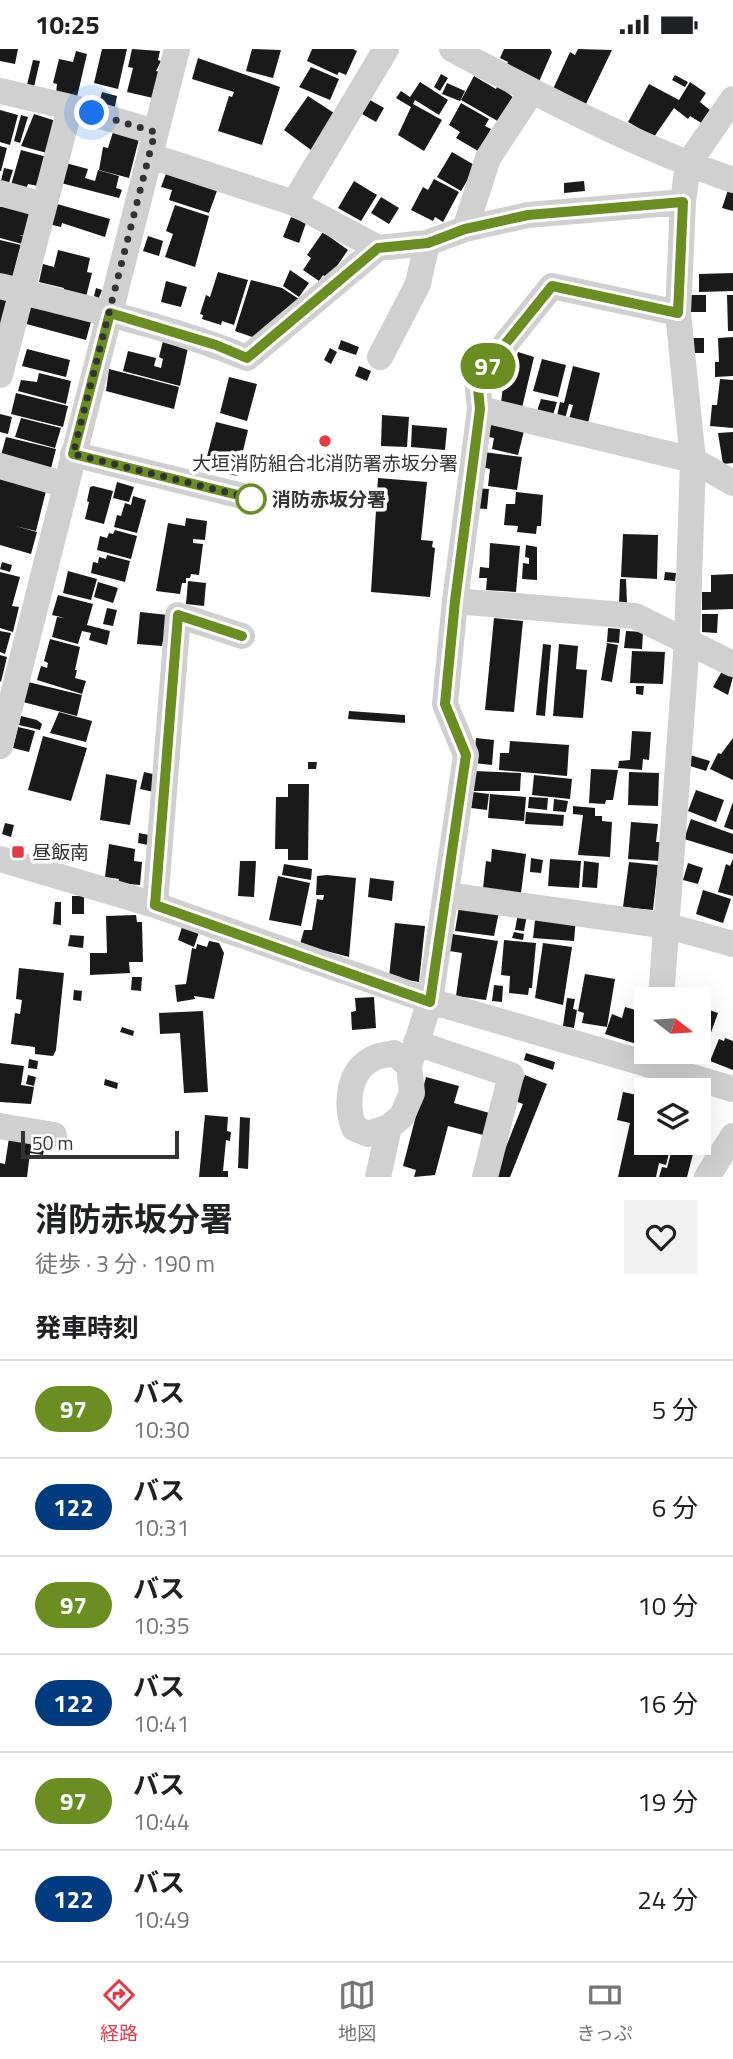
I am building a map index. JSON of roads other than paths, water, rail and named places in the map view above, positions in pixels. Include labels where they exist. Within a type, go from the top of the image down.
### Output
[{"type":"street","points":[[0,746],[177,49]]},
{"type":"street","points":[[294,202],[386,49]]},
{"type":"street","points":[[452,49],[532,91],[688,164],[733,180]]},
{"type":"street","points":[[0,91],[70,107],[294,202],[378,248]]},
{"type":"street","points":[[465,229],[488,158],[532,91]]},
{"type":"street","points":[[663,987],[687,641],[693,460],[678,313],[683,202],[688,164],[733,99]]},
{"type":"street","points":[[0,375],[11,289],[44,205],[70,107]]},
{"type":"street","points":[[0,193],[44,205]]},
{"type":"street","points":[[11,289],[110,313],[216,345],[247,358],[378,248],[428,243],[465,229],[528,215],[683,202]]},
{"type":"street","points":[[380,357],[418,284],[428,243]]},
{"type":"street","points":[[485,1177],[512,1075],[413,1055],[394,1053],[371,1059],[353,1081],[347,1109],[354,1128],[368,1134],[389,1127],[402,1116],[412,1093],[413,1055],[430,1002],[466,755],[445,704],[455,601],[480,409],[477,379],[552,286],[678,313]]},
{"type":"street","points":[[480,409],[693,460],[733,483]]},
{"type":"street","points":[[73,454],[254,499]]},
{"type":"street","points":[[0,466],[66,485]]},
{"type":"street","points":[[455,601],[635,616],[733,664]]},
{"type":"street","points":[[155,905],[178,615],[242,636]]},
{"type":"street","points":[[0,859],[155,905],[430,1002],[634,1053]]},
{"type":"street","points":[[446,895],[668,926],[733,944]]},
{"type":"street","points":[[671,1064],[733,1089]]},
{"type":"street","points":[[0,1126],[54,1135]]},
{"type":"street","points":[[378,1177],[389,1127]]},
{"type":"street","points":[[707,1177],[733,1136]]},
{"type":"place","name":"大垣消防組合北消防署赤坂分署","points":[[325,441]]},
{"type":"place","name":"消防赤坂分署","points":[[251,499]]},
{"type":"place","name":"昼飯南","points":[[18,852]]}]
